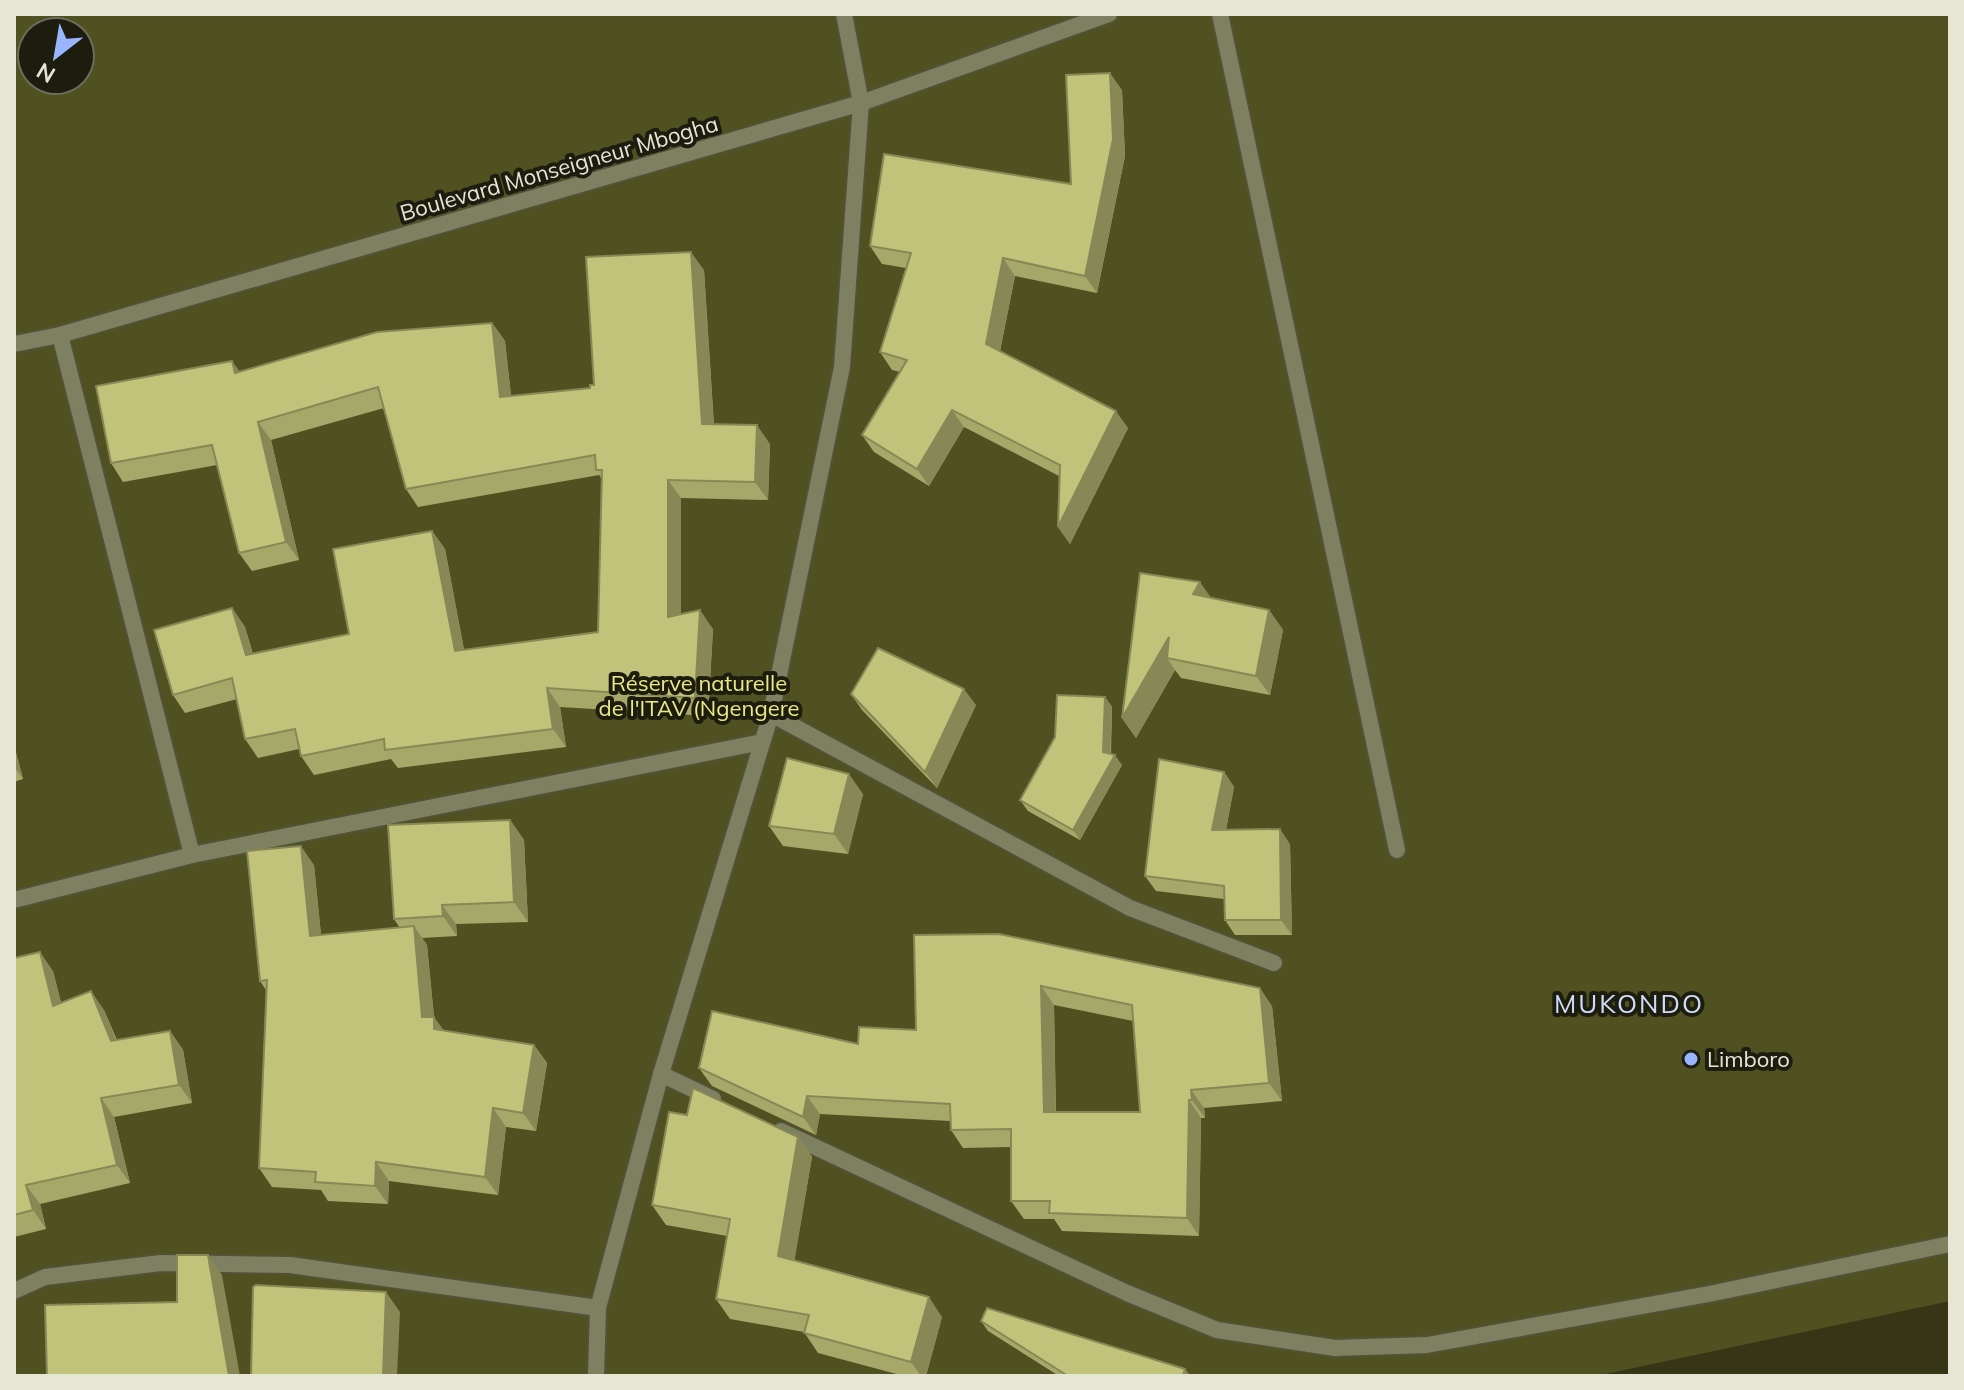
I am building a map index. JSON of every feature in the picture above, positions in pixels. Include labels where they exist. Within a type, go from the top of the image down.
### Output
[{"type":"street","points":[[596,1376],[598,1308],[661,1074],[771,714],[842,367],[861,103],[844,14]]},
{"type":"street","name":"Boulevard Monseigneur Mbogha","points":[[14,344],[60,335],[861,103],[1109,14]]},
{"type":"street","points":[[1220,14],[1397,850]]},
{"type":"street","points":[[60,335],[192,855]]},
{"type":"street","points":[[771,714],[1130,908],[1274,963]]},
{"type":"street","points":[[14,900],[192,855],[762,742]]},
{"type":"street","points":[[661,1074],[732,1108]]},
{"type":"street","points":[[760,1121],[1127,1293],[1217,1330],[1335,1348],[1427,1345],[1709,1294],[1950,1244]]},
{"type":"street","points":[[14,1291],[45,1277],[161,1263],[290,1265],[598,1308]]},
{"type":"green space","name":"Réserve naturelle de l'ITAV (Ngengere","points":[[14,14],[1950,14],[1950,1301],[1596,1376],[14,1376]]},
{"type":"building","points":[[1110,73],[1113,139],[1085,276],[1003,258],[986,344],[1116,411],[1058,527],[1060,465],[952,410],[917,469],[862,435],[907,360],[880,352],[911,253],[870,246],[884,154],[1071,184],[1066,75]]},
{"type":"building","points":[[691,252],[702,424],[757,425],[755,482],[668,480],[668,617],[700,610],[695,698],[547,688],[553,729],[385,750],[384,739],[301,756],[295,729],[245,739],[232,678],[173,695],[154,630],[232,608],[246,655],[349,634],[333,549],[432,531],[455,651],[598,632],[602,470],[596,470],[595,455],[406,489],[378,387],[258,422],[286,542],[239,553],[212,445],[111,463],[96,386],[232,361],[235,373],[377,332],[492,323],[500,397],[590,388],[594,385],[586,257]]},
{"type":"building","points":[[1140,573],[1200,582],[1193,594],[1269,610],[1256,676],[1167,658],[1169,637],[1122,718]]},
{"type":"building","points":[[878,648],[964,689],[925,772],[851,694]]},
{"type":"building","points":[[1057,695],[1105,697],[1103,752],[1115,755],[1073,830],[1020,800],[1055,737]]},
{"type":"building","points":[[787,758],[849,774],[834,834],[769,826]]},
{"type":"building","points":[[1159,759],[1224,772],[1212,830],[1280,829],[1281,920],[1225,920],[1224,886],[1145,876]]},
{"type":"building","points":[[510,820],[514,902],[442,905],[443,916],[394,919],[388,825]]},
{"type":"building","points":[[301,846],[310,936],[414,926],[422,1017],[434,1017],[434,1029],[534,1045],[523,1113],[493,1108],[485,1177],[376,1162],[375,1186],[315,1182],[316,1172],[259,1168],[267,980],[260,981],[247,851]]},
{"type":"building","points":[[999,934],[1260,988],[1269,1083],[1191,1090],[1187,1218],[1049,1213],[1050,1201],[1011,1201],[1011,1129],[951,1130],[950,1104],[807,1096],[803,1117],[699,1068],[712,1011],[858,1044],[859,1027],[916,1030],[914,935]],"holes":[[[1041,986],[1132,1005],[1140,1112],[1044,1112]]]},
{"type":"building","points":[[40,952],[53,1006],[91,991],[111,1041],[170,1031],[179,1085],[101,1098],[117,1165],[26,1185],[33,1210],[14,1215],[14,958]]},
{"type":"building","points":[[693,1088],[798,1137],[778,1256],[929,1297],[911,1362],[804,1333],[809,1315],[716,1299],[730,1219],[652,1205],[669,1112],[687,1115]]},
{"type":"building","points":[[177,1255],[208,1255],[229,1376],[47,1376],[45,1305],[177,1302]]},
{"type":"building","points":[[253,1287],[386,1292],[383,1376],[251,1376]]},
{"type":"building","points":[[987,1308],[1185,1369],[1183,1376],[1068,1376],[981,1321]]},
{"type":"place","name":"Limboro","points":[[1691,1059]]},
{"type":"district","name":"MUKONDO","points":[[1629,1004]]}]
